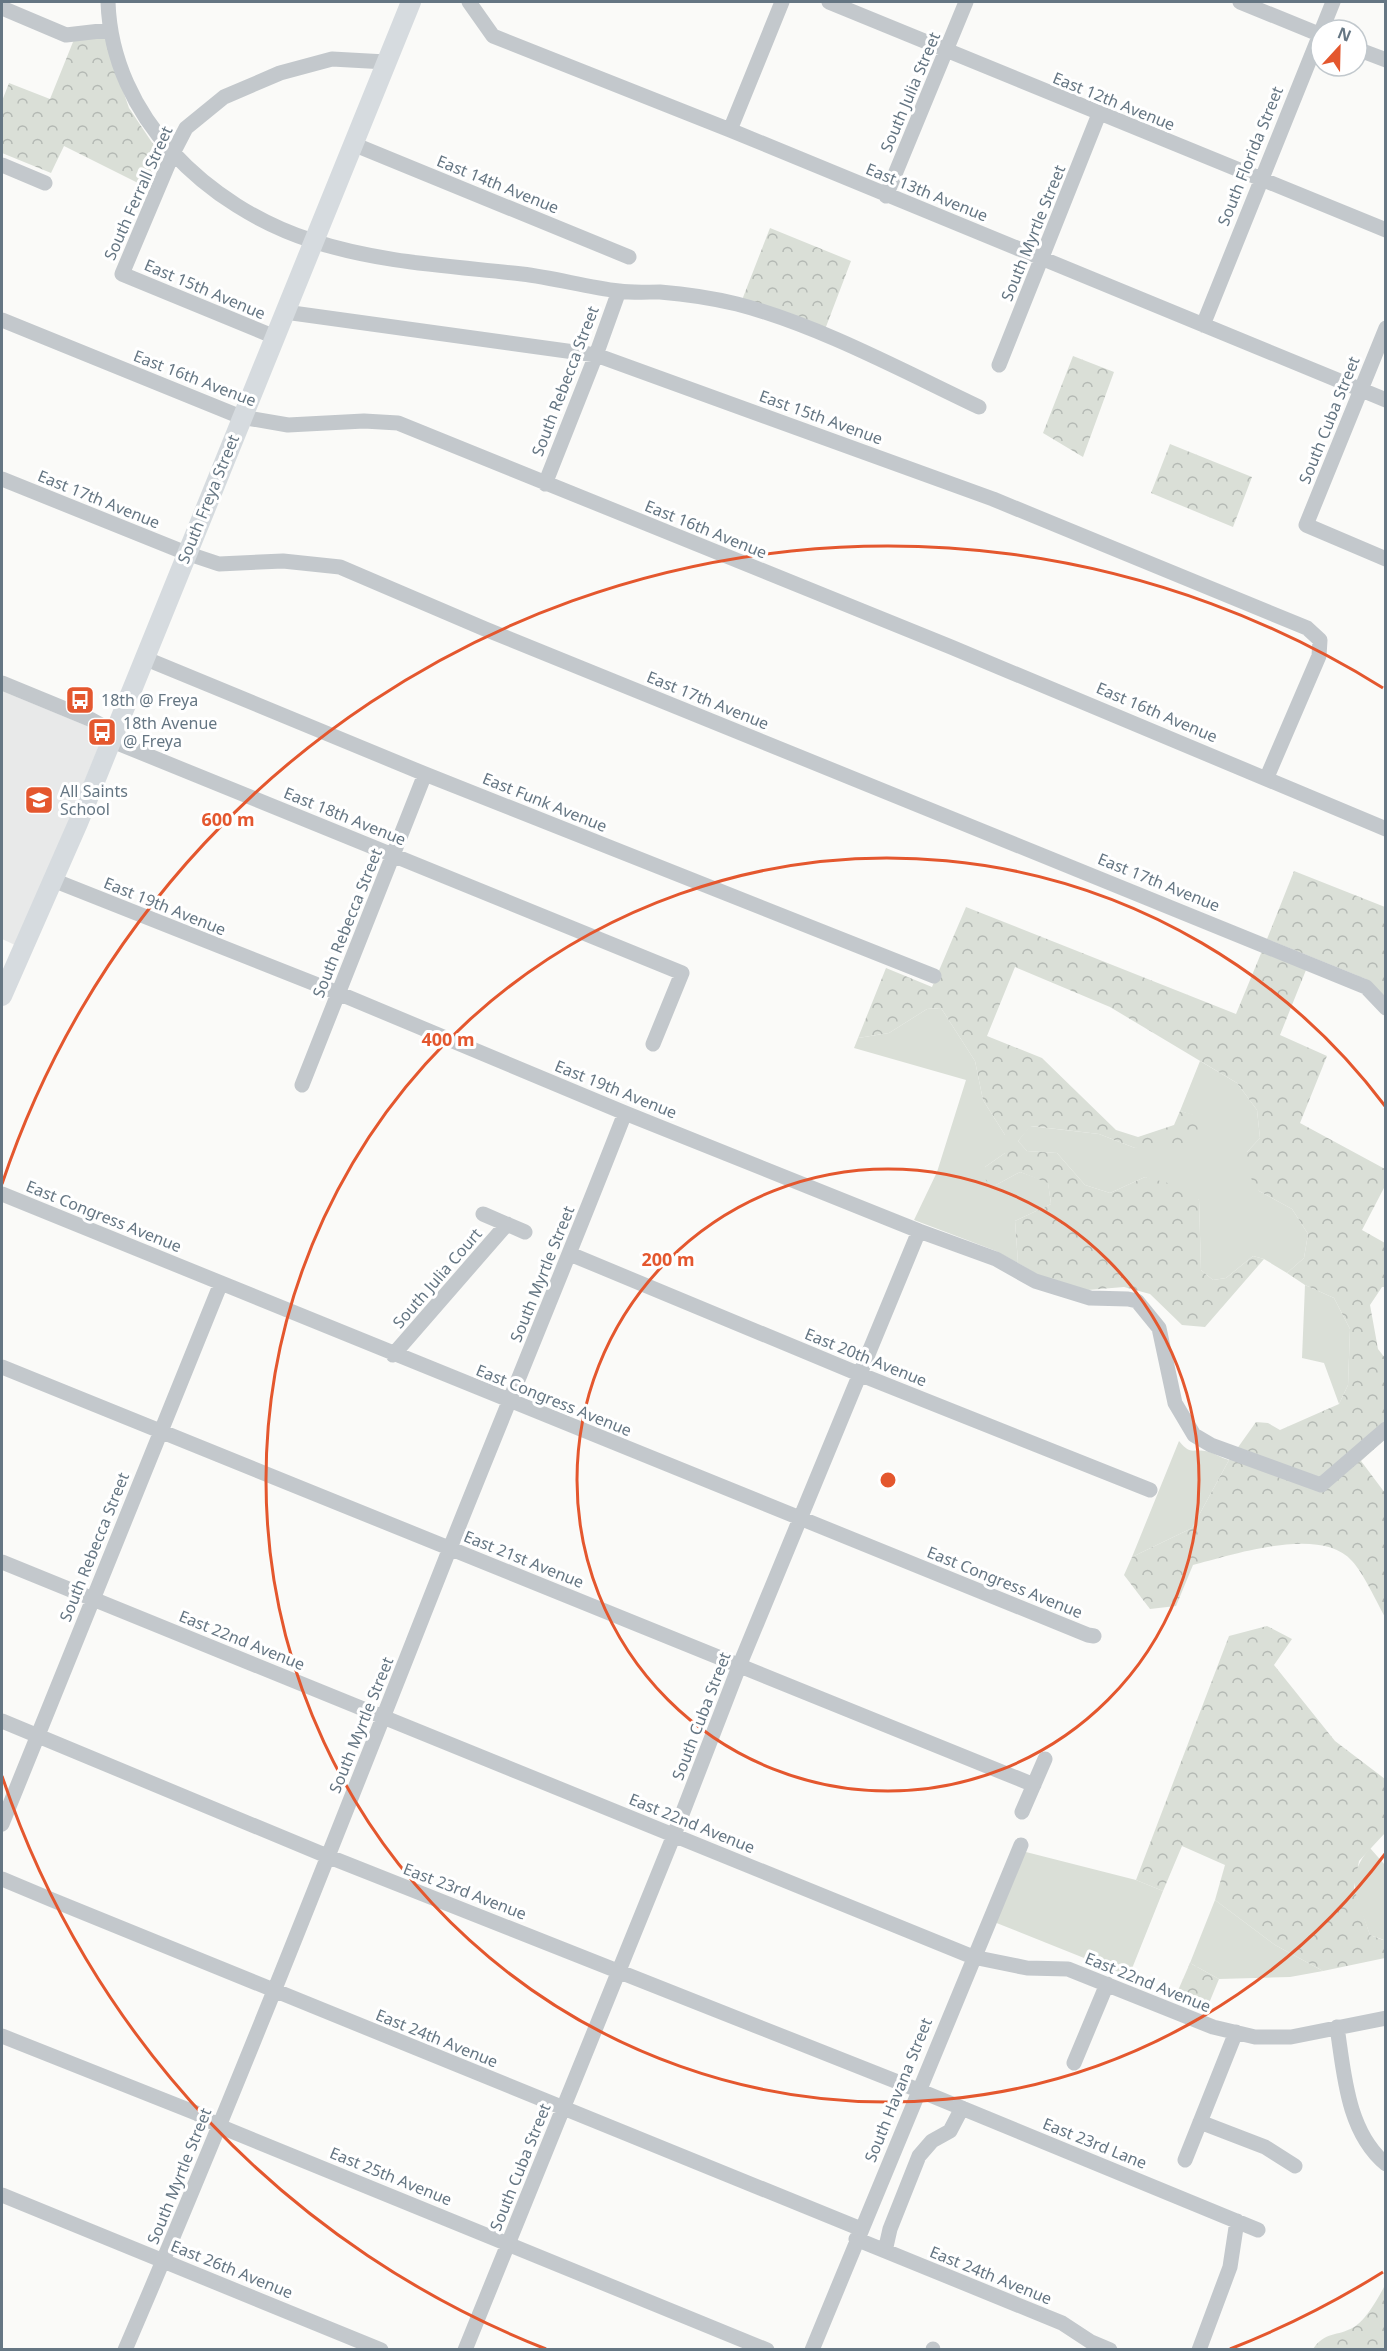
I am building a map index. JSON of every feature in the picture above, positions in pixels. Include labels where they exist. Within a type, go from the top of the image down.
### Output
[{"type":"main road","name":"South Freya Street","points":[[2,996],[53,880],[411,2]]},
{"type":"street","points":[[108,2],[109,30],[133,98],[157,135],[172,153],[220,195],[259,219],[314,241],[365,254],[558,279],[619,291],[678,293],[736,304],[786,320],[872,356],[979,407]]},
{"type":"street","name":"East 13th Avenue","points":[[469,2],[493,36],[730,130],[1386,400]]},
{"type":"street","points":[[730,130],[782,2]]},
{"type":"street","name":"East 12th Avenue","points":[[829,2],[1386,230]]},
{"type":"street","name":"South Julia Street","points":[[886,195],[966,2]]},
{"type":"street","points":[[1240,2],[1309,30]]},
{"type":"street","name":"South Florida Street","points":[[1326,18],[1332,2]]},
{"type":"street","points":[[2,8],[66,35],[109,30]]},
{"type":"street","points":[[1369,54],[1386,60]]},
{"type":"street","name":"South Ferrall Street","points":[[122,274],[172,153],[186,128],[224,97],[280,73],[332,59],[386,62]]},
{"type":"street","name":"South Florida Street","points":[[1203,325],[1309,61]]},
{"type":"street","name":"South Myrtle Street","points":[[999,365],[1099,114]]},
{"type":"street","name":"East 14th Avenue","points":[[353,144],[629,257]]},
{"type":"street","points":[[2,165],[45,183]]},
{"type":"street","name":"East 15th Avenue","points":[[122,274],[275,338]]},
{"type":"street","name":"South Rebecca Street","points":[[545,484],[619,291]]},
{"type":"street","name":"East 15th Avenue","points":[[285,312],[596,355],[993,499],[1307,628],[1320,640],[1319,656],[1266,777]]},
{"type":"street","name":"East 16th Avenue","points":[[2,320],[242,417],[288,425],[364,421],[398,423],[951,647],[1386,829]]},
{"type":"street","name":"South Cuba Street","points":[[1386,328],[1306,525],[1386,559]]},
{"type":"street","name":"East 17th Avenue","points":[[2,479],[219,564],[283,561],[340,567],[485,629],[1366,987],[1386,1008]]},
{"type":"street","name":"East Funk Avenue","points":[[144,658],[426,774],[934,976]]},
{"type":"street","name":"East 18th Avenue","points":[[2,683],[104,726],[110,740],[682,973],[652,1044]]},
{"type":"street","name":"South Rebecca Street","points":[[302,1085],[426,774]]},
{"type":"street","name":"East 19th Avenue","points":[[53,880],[338,993],[624,1113],[919,1231],[996,1259],[1035,1281],[1090,1298],[1137,1301],[1159,1328],[1175,1403],[1194,1435],[1211,1445],[1321,1485],[1386,1429]]},
{"type":"street","name":"South Myrtle Street","points":[[125,2349],[164,2261],[327,1856],[385,1719],[450,1549],[570,1254],[624,1113]]},
{"type":"street","name":"East Congress Avenue","points":[[2,1194],[393,1355],[1094,1636]]},
{"type":"street","points":[[483,1214],[525,1232]]},
{"type":"street","name":"South Julia Court","points":[[393,1355],[507,1224]]},
{"type":"street","name":"South Cuba Street","points":[[465,2349],[674,1834],[740,1664],[919,1231]]},
{"type":"street","name":"East 20th Avenue","points":[[570,1254],[860,1374],[1150,1490]]},
{"type":"street","name":"South Rebecca Street","points":[[2,1824],[220,1283]]},
{"type":"street","name":"East 21st Avenue","points":[[2,1366],[1034,1785]]},
{"type":"street","name":"East 22nd Avenue","points":[[2,1562],[973,1957],[1027,1968],[1068,1970],[1213,2027],[1255,2037],[1291,2037],[1386,2018]]},
{"type":"street","name":"East 23rd Avenue","points":[[2,1721],[327,1856],[918,2090]]},
{"type":"street","points":[[1022,1812],[1045,1759]]},
{"type":"street","name":"South Havana Street","points":[[812,2349],[1021,1845]]},
{"type":"street","name":"East 24th Avenue","points":[[2,1879],[273,1992],[563,2107],[858,2234],[885,2251],[1062,2324],[1091,2342],[1110,2349]]},
{"type":"street","points":[[1074,2063],[1107,1984]]},
{"type":"street","points":[[1337,2027],[1346,2086],[1360,2131],[1386,2164]]},
{"type":"street","points":[[1185,2160],[1236,2032]]},
{"type":"street","name":"East 25th Avenue","points":[[2,2036],[196,2113],[219,2126],[767,2349]]},
{"type":"street","name":"East 23rd Lane","points":[[918,2090],[1258,2230]]},
{"type":"street","points":[[885,2251],[919,2156],[932,2141],[950,2131],[962,2108]]},
{"type":"street","points":[[1200,2122],[1265,2147],[1295,2166]]},
{"type":"street","name":"East 26th Avenue","points":[[2,2195],[381,2349]]},
{"type":"street","points":[[1199,2349],[1230,2267],[1237,2222]]},
{"type":"shaded area","name":"All Saints School","points":[[2,691],[104,733],[50,867],[15,945],[2,939]]},
{"type":"green space","points":[[104,35],[129,108],[159,153],[146,187],[64,146],[51,173],[2,153],[2,101],[9,83],[50,99],[75,37]]},
{"type":"green space","points":[[770,228],[851,261],[824,332],[742,300]]},
{"type":"green space","points":[[1073,356],[1114,372],[1083,457],[1043,433]]},
{"type":"green space","points":[[1170,444],[1252,477],[1233,527],[1151,493]]},
{"type":"green space","points":[[1294,871],[1385,907],[1385,1000],[1366,979],[1267,939]]},
{"type":"green space","points":[[966,907],[1236,1014],[1262,951],[1306,970],[1280,1035],[1327,1056],[1300,1123],[1385,1169],[1385,1186],[1362,1230],[1385,1243],[1385,1287],[1382,1287],[1370,1305],[1378,1349],[1385,1358],[1385,1439],[1361,1461],[1385,1493],[1385,1617],[1352,1561],[1338,1550],[1320,1545],[1276,1546],[1193,1565],[1176,1606],[1150,1609],[1124,1575],[1132,1557],[1192,1528],[1229,1460],[1256,1422],[1268,1423],[1280,1430],[1339,1404],[1348,1385],[1350,1329],[1334,1298],[1305,1285],[1287,1273],[1304,1258],[1308,1234],[1292,1209],[1259,1191],[1247,1172],[1247,1152],[1260,1138],[1257,1110],[1237,1083],[1110,1007],[1015,967],[987,1036],[1042,1058],[1116,1130],[1138,1137],[1174,1125],[1180,1111],[1199,1116],[1202,1133],[1189,1143],[1135,1148],[1099,1134],[1031,1126],[1018,1141],[1027,1151],[1057,1153],[1085,1185],[1110,1193],[1145,1177],[1183,1187],[1199,1200],[1201,1270],[1213,1280],[1226,1278],[1253,1256],[1264,1259],[1205,1327],[1182,1325],[1150,1294],[1124,1287],[1088,1290],[1050,1282],[1018,1263],[1015,1221],[1051,1204],[1048,1183],[1020,1172],[996,1185],[986,1181],[985,1167],[1005,1153],[1005,1135],[983,1100],[975,1061],[941,1008],[927,1009],[889,1033],[858,1038],[886,968],[932,987]]},
{"type":"green space","points":[[941,1008],[975,1061],[983,1100],[1005,1135],[1005,1153],[985,1167],[996,1185],[1020,1172],[1048,1182],[1051,1204],[1015,1221],[1018,1263],[996,1251],[914,1220],[937,1172],[966,1080],[854,1048],[858,1038],[889,1033],[927,1009]]},
{"type":"green space","points":[[1200,1061],[1237,1083],[1257,1110],[1260,1138],[1247,1152],[1259,1191],[1292,1209],[1308,1234],[1304,1258],[1287,1273],[1264,1259],[1253,1256],[1226,1278],[1213,1280],[1201,1270],[1199,1200],[1145,1177],[1110,1193],[1085,1185],[1057,1153],[1027,1151],[1018,1141],[1030,1126],[1099,1134],[1135,1148],[1199,1117],[1180,1111]]},
{"type":"green space","points":[[1305,1285],[1334,1298],[1350,1329],[1348,1385],[1339,1404],[1324,1363],[1302,1358]]},
{"type":"green space","points":[[1179,1441],[1189,1450],[1208,1452],[1229,1460],[1192,1528],[1132,1557]]},
{"type":"green space","points":[[1267,1626],[1292,1639],[1274,1665],[1335,1741],[1385,1779],[1385,1833],[1359,1861],[1354,1888],[1370,1935],[1383,1940],[1385,1938],[1385,1958],[1323,1971],[1275,1945],[1215,1900],[1225,1865],[1182,1846],[1163,1891],[1136,1880],[1229,1636]]},
{"type":"green space","points":[[1370,1848],[1385,1865],[1386,1938],[1384,1940],[1370,1935],[1355,1890],[1357,1870]]},
{"type":"green space","points":[[1022,1851],[1136,1880],[1163,1891],[1129,1976],[994,1922]]},
{"type":"green space","points":[[1215,1900],[1275,1945],[1323,1971],[1290,1977],[1219,1979],[1190,1963]]},
{"type":"green space","points":[[1190,1963],[1219,1979],[1207,2008],[1176,1995]]},
{"type":"green space","points":[[1385,2285],[1385,2349],[1313,2349],[1322,2339],[1359,2324],[1372,2308]]},
{"type":"place","name":"18th @ Freya","points":[[80,700]]},
{"type":"place","name":"18th Avenue @ Freya","points":[[102,732]]},
{"type":"place","name":"All Saints School","points":[[39,800]]}]
